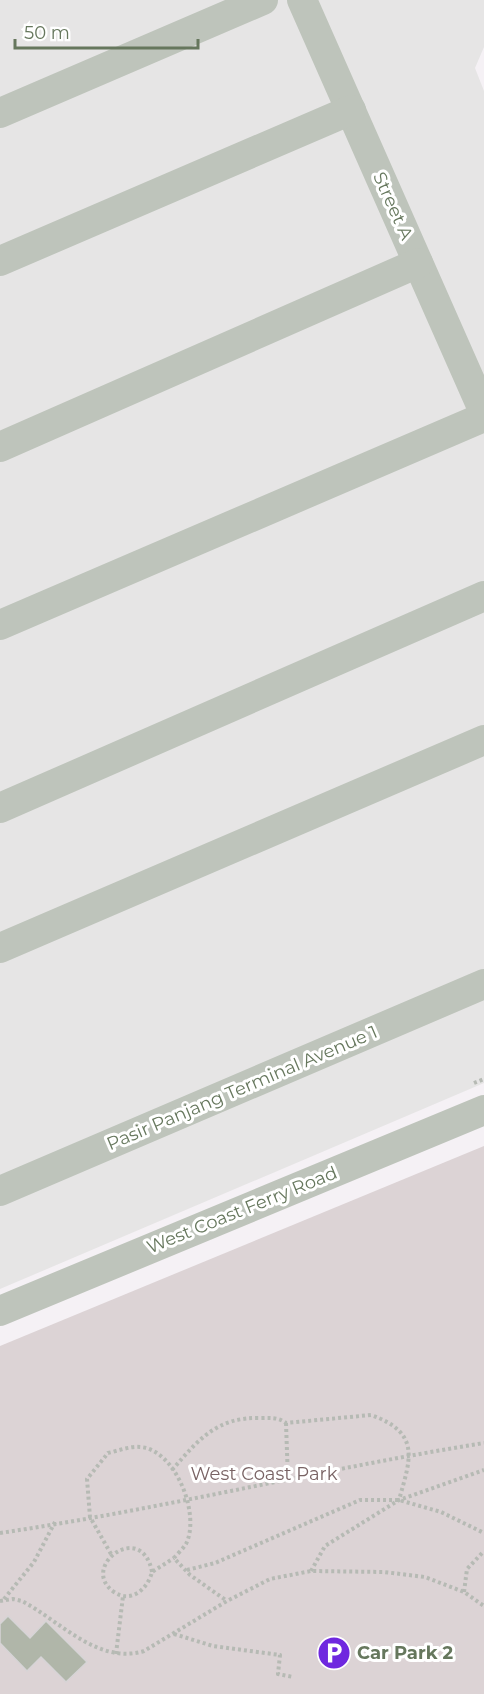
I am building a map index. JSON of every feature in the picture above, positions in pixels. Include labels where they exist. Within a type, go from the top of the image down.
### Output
[{"type":"street","points":[[0,113],[263,0]]},
{"type":"street","name":"Street A","points":[[302,0],[484,414]]},
{"type":"street","points":[[0,261],[351,110]]},
{"type":"street","points":[[0,447],[418,263]]},
{"type":"street","points":[[0,625],[484,414]]},
{"type":"street","points":[[0,808],[484,597]]},
{"type":"street","points":[[0,948],[484,740]]},
{"type":"street","name":"Pasir Panjang Terminal Avenue 1","points":[[0,1191],[484,984]]},
{"type":"street","name":"West Coast Ferry Road","points":[[0,1311],[484,1110]]},
{"type":"path","points":[[172,1470],[194,1444],[220,1424],[240,1418],[279,1418],[286,1423],[371,1415],[385,1420],[404,1437],[411,1455],[399,1500]]},
{"type":"path","points":[[286,1423],[288,1480]]},
{"type":"path","points":[[0,1533],[189,1500],[411,1455],[484,1443]]},
{"type":"path","points":[[111,1554],[90,1517],[87,1479],[108,1453],[141,1447],[168,1460],[189,1500],[190,1524],[186,1544],[174,1558],[152,1572]]},
{"type":"path","points":[[311,1571],[326,1546],[399,1500],[484,1470]]},
{"type":"path","points":[[187,1570],[215,1563],[360,1500],[399,1500],[441,1512],[484,1533]]},
{"type":"path","points":[[2,1601],[34,1562],[55,1522]]},
{"type":"path","points":[[133,1548],[143,1553],[150,1562],[152,1572],[143,1591],[123,1596],[114,1592],[107,1584],[104,1573],[105,1563],[111,1554],[121,1549],[133,1548]]},
{"type":"path","points":[[464,1592],[467,1569],[484,1551]]},
{"type":"path","points":[[174,1558],[227,1601]]},
{"type":"path","points":[[2,1601],[22,1601],[73,1635],[116,1654],[130,1655],[144,1651],[227,1601],[270,1579],[311,1571],[384,1572],[425,1577],[464,1592],[484,1606]]},
{"type":"path","points":[[116,1654],[123,1596]]},
{"type":"path","points":[[173,1633],[213,1646],[280,1655],[278,1674],[293,1677]]},
{"type":"shaded area","points":[[0,0],[484,0],[484,47],[475,68],[484,91],[484,1083],[0,1289]]},
{"type":"green space","name":"West Coast Park","points":[[484,1146],[484,1694],[0,1694],[0,1346]]},
{"type":"building","points":[[8,1616],[30,1638],[46,1621],[87,1662],[66,1682],[41,1657],[27,1671],[0,1643],[0,1624]]},
{"type":"place","name":"Car Park 2","points":[[334,1653]]}]
